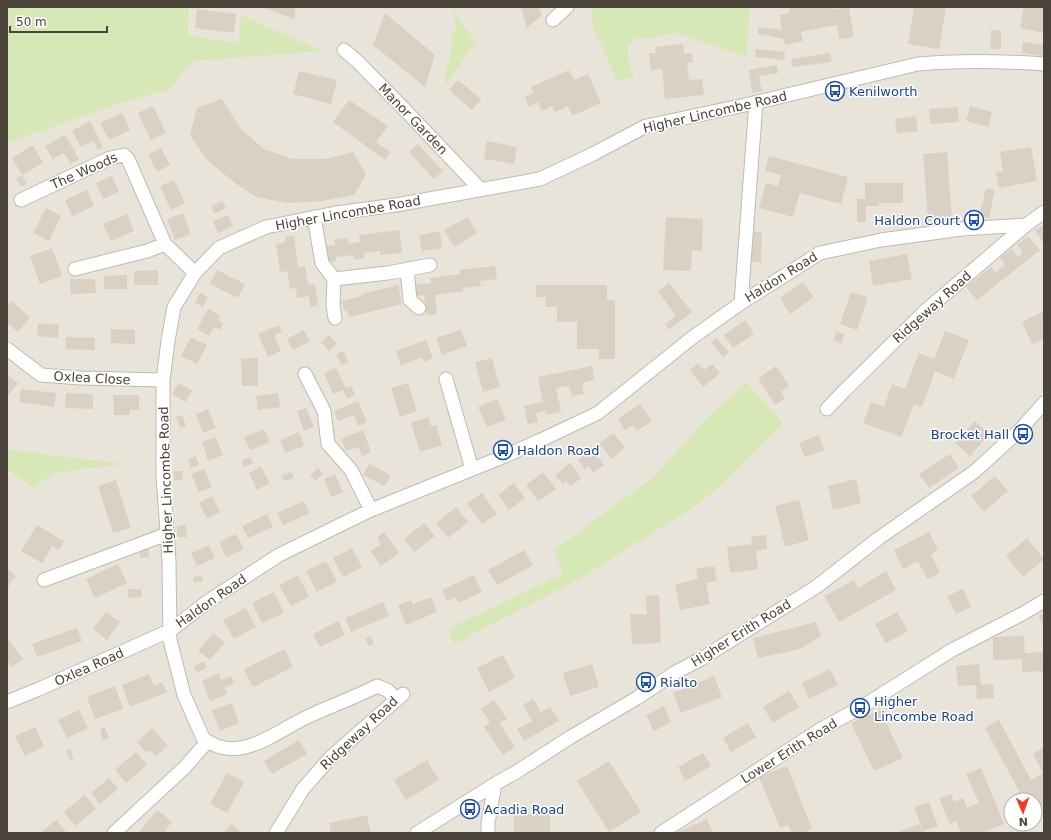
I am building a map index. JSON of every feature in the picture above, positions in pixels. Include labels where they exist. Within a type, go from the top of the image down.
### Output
[{"type":"street","points":[[553,20],[567,7]]},
{"type":"street","name":"Manor Garden","points":[[344,50],[408,113],[480,189]]},
{"type":"street","name":"Higher Lincombe Road","points":[[207,742],[203,738],[184,695],[170,640],[171,630],[167,534],[163,475],[163,380],[174,307],[195,274],[219,248],[266,227],[314,217],[396,205],[540,179],[593,154],[646,126],[918,64],[939,62],[1003,61],[1044,64]]},
{"type":"street","points":[[741,302],[756,102]]},
{"type":"street","name":"The Woods","points":[[21,200],[110,158],[124,154],[128,159],[165,244],[195,274]]},
{"type":"street","name":"Ridgeway Road","points":[[827,409],[924,312],[1026,225],[1044,212]]},
{"type":"street","points":[[314,217],[322,263],[334,279],[333,306],[336,318]]},
{"type":"street","name":"Haldon Road","points":[[171,630],[207,602],[280,555],[371,510],[541,440],[598,413],[645,377],[693,337],[741,302],[820,252],[881,240],[962,229],[1026,225]]},
{"type":"street","points":[[75,269],[147,251],[165,244]]},
{"type":"street","points":[[334,279],[407,270],[430,265]]},
{"type":"street","points":[[407,270],[410,300],[419,308]]},
{"type":"street","name":"Oxlea Close","points":[[7,349],[41,375],[81,378],[163,380]]},
{"type":"street","points":[[305,374],[324,411],[328,444],[351,470],[371,510]]},
{"type":"street","points":[[446,379],[472,469]]},
{"type":"street","name":"Higher Erith Road","points":[[417,833],[494,784],[518,771],[569,738],[637,698],[676,672],[701,659],[816,587],[879,538],[974,472],[1020,430],[1044,403]]},
{"type":"street","points":[[44,580],[167,534]]},
{"type":"street","name":"Lower Erith Road","points":[[661,833],[821,729],[860,708],[952,650],[1044,601]]},
{"type":"street","name":"Oxlea Road","points":[[7,702],[40,689],[171,630]]},
{"type":"street","name":"Ridgeway Road","points":[[207,742],[224,748],[247,747],[269,739],[306,717],[353,698],[377,686],[399,697],[331,757],[303,789],[276,833]]},
{"type":"street","points":[[114,833],[184,768],[207,742]]},
{"type":"street","points":[[488,833],[494,784]]},
{"type":"shaded area","points":[[7,7],[1044,7],[1044,833],[7,833]]},
{"type":"green space","points":[[7,7],[189,7],[188,36],[239,43],[241,15],[323,51],[192,61],[170,89],[124,102],[7,143]]},
{"type":"green space","points":[[592,7],[750,7],[746,57],[677,33],[652,38],[642,38],[634,40],[628,48],[633,77],[617,81],[592,24]]},
{"type":"green space","points":[[451,10],[476,42],[444,87],[447,67],[450,60],[453,32],[457,27]]},
{"type":"green space","points":[[746,382],[783,423],[718,488],[691,509],[579,579],[454,644],[448,629],[563,574],[554,550],[655,476],[705,420]]},
{"type":"green space","points":[[7,448],[8,450],[125,464],[53,473],[34,488],[7,469]]},
{"type":"building","points":[[261,7],[296,7],[294,19]]},
{"type":"building","points":[[521,7],[539,7],[542,15],[527,28]]},
{"type":"building","points":[[789,7],[833,7],[833,9],[849,7],[854,37],[839,39],[837,25],[801,32],[803,41],[785,45],[784,39],[758,34],[758,27],[782,30],[780,15],[790,13]]},
{"type":"building","points":[[914,7],[946,7],[939,49],[908,44]]},
{"type":"building","points":[[1024,7],[1044,7],[1044,33],[1020,28]]},
{"type":"building","points":[[197,9],[236,14],[234,33],[195,28]]},
{"type":"building","points":[[385,13],[435,55],[425,87],[373,45]]},
{"type":"building","points":[[991,30],[1001,30],[1001,49],[990,49]]},
{"type":"building","points":[[1023,42],[1044,45],[1044,56],[1022,53]]},
{"type":"building","points":[[683,44],[684,54],[692,53],[693,62],[687,63],[689,80],[702,79],[704,95],[665,99],[662,69],[651,70],[649,53],[656,53],[655,47]]},
{"type":"building","points":[[756,49],[785,52],[784,60],[755,57]]},
{"type":"building","points":[[830,53],[832,62],[792,67],[791,59]]},
{"type":"building","points":[[777,65],[778,73],[759,76],[762,91],[752,93],[749,70]]},
{"type":"building","points":[[569,70],[574,80],[588,74],[601,103],[572,116],[568,106],[555,112],[552,106],[542,111],[538,102],[529,107],[525,97],[534,93],[531,87]]},
{"type":"building","points":[[299,71],[337,80],[331,104],[293,94]]},
{"type":"building","points":[[458,80],[481,99],[472,110],[449,90]]},
{"type":"building","points":[[222,99],[240,128],[264,149],[292,159],[325,159],[353,152],[366,174],[354,195],[322,201],[288,203],[256,197],[235,183],[207,160],[190,135],[197,108]]},
{"type":"building","points":[[349,100],[388,126],[376,142],[390,152],[385,160],[333,122]]},
{"type":"building","points":[[153,106],[166,133],[151,140],[138,113]]},
{"type":"building","points":[[970,106],[992,112],[988,127],[966,121]]},
{"type":"building","points":[[958,107],[959,122],[930,124],[929,109]]},
{"type":"building","points":[[122,113],[130,130],[109,140],[100,123]]},
{"type":"building","points":[[916,116],[918,131],[897,134],[895,119]]},
{"type":"building","points":[[90,121],[103,147],[98,150],[93,141],[81,147],[72,131]]},
{"type":"building","points":[[65,135],[79,159],[71,164],[64,153],[53,159],[45,146]]},
{"type":"building","points":[[487,141],[517,147],[514,164],[484,159]]},
{"type":"building","points":[[418,144],[443,171],[434,179],[409,152]]},
{"type":"building","points":[[33,145],[43,163],[22,175],[12,158]]},
{"type":"building","points":[[1031,147],[1037,181],[999,188],[996,172],[1003,171],[1000,152]]},
{"type":"building","points":[[161,148],[170,165],[157,172],[148,154]]},
{"type":"building","points":[[947,152],[952,221],[928,222],[923,154]]},
{"type":"building","points":[[769,156],[848,177],[841,204],[800,193],[793,217],[759,208],[766,183],[778,186],[781,175],[765,171]]},
{"type":"building","points":[[22,175],[27,184],[21,187],[16,179]]},
{"type":"building","points":[[112,176],[119,192],[103,199],[96,183]]},
{"type":"building","points":[[174,180],[185,203],[171,210],[160,186]]},
{"type":"building","points":[[865,183],[903,183],[903,203],[879,203],[879,206],[866,206],[866,222],[857,222],[857,199],[865,199]]},
{"type":"building","points":[[986,188],[995,190],[989,218],[979,216]]},
{"type":"building","points":[[87,190],[94,206],[72,216],[65,200]]},
{"type":"building","points":[[222,201],[226,208],[214,214],[212,206]]},
{"type":"building","points":[[46,208],[61,216],[49,241],[33,233]]},
{"type":"building","points":[[183,213],[191,234],[175,240],[167,219]]},
{"type":"building","points":[[127,214],[134,231],[111,241],[103,224]]},
{"type":"building","points":[[228,215],[233,226],[218,233],[213,221]]},
{"type":"building","points":[[468,217],[477,233],[454,247],[444,230]]},
{"type":"building","points":[[666,217],[703,219],[702,251],[692,250],[691,271],[663,270]]},
{"type":"building","points":[[1044,225],[1044,245],[1035,230]]},
{"type":"building","points":[[399,230],[402,253],[380,255],[380,251],[364,253],[365,258],[354,260],[353,255],[336,257],[336,261],[326,263],[323,246],[335,245],[334,240],[348,238],[349,244],[360,242],[359,235]]},
{"type":"building","points":[[440,231],[442,248],[422,251],[419,235]]},
{"type":"building","points":[[750,232],[762,232],[761,262],[749,262]]},
{"type":"building","points":[[294,236],[298,267],[305,266],[308,285],[315,284],[318,306],[310,307],[309,296],[297,298],[296,288],[290,289],[287,271],[280,272],[276,244],[286,242],[285,237]]},
{"type":"building","points":[[1028,236],[1040,250],[977,300],[966,287],[991,267],[996,272],[1005,265],[1000,258],[1012,249],[1018,257],[1023,253],[1017,245]]},
{"type":"building","points":[[52,248],[62,276],[40,284],[30,256]]},
{"type":"building","points":[[907,254],[912,279],[873,286],[869,261]]},
{"type":"building","points":[[495,266],[497,279],[480,281],[481,286],[463,288],[463,291],[435,295],[437,314],[427,315],[424,295],[416,296],[414,285],[431,283],[430,278],[460,274],[459,270]]},
{"type":"building","points":[[158,270],[158,285],[134,285],[134,271]]},
{"type":"building","points":[[217,270],[245,284],[238,298],[210,284]]},
{"type":"building","points":[[127,275],[127,289],[104,289],[104,276]]},
{"type":"building","points":[[70,279],[95,279],[96,293],[71,294]]},
{"type":"building","points":[[803,282],[814,297],[790,314],[780,298]]},
{"type":"building","points":[[669,283],[692,312],[669,330],[665,324],[676,315],[658,292]]},
{"type":"building","points":[[398,285],[402,304],[349,317],[347,311],[344,311],[341,301],[362,296],[361,294]]},
{"type":"building","points":[[536,285],[607,285],[607,300],[615,300],[615,359],[599,359],[599,349],[577,349],[577,322],[557,322],[557,307],[546,307],[546,297],[536,297]]},
{"type":"building","points":[[851,292],[868,297],[857,330],[840,324]]},
{"type":"building","points":[[200,293],[208,297],[203,307],[195,303]]},
{"type":"building","points":[[11,301],[30,317],[18,332],[7,323],[7,306]]},
{"type":"building","points":[[208,309],[221,316],[218,320],[223,323],[220,330],[214,327],[209,336],[197,329]]},
{"type":"building","points":[[1044,311],[1044,339],[1032,344],[1022,322]]},
{"type":"building","points":[[745,320],[754,334],[733,348],[724,335]]},
{"type":"building","points":[[38,323],[59,325],[58,338],[37,336]]},
{"type":"building","points":[[279,325],[282,332],[274,335],[281,351],[268,357],[258,334]]},
{"type":"building","points":[[111,329],[135,330],[135,344],[111,343]]},
{"type":"building","points":[[304,330],[310,341],[293,350],[287,339]]},
{"type":"building","points":[[461,330],[467,346],[442,355],[436,338]]},
{"type":"building","points":[[945,331],[969,340],[954,379],[935,371],[922,407],[914,404],[901,437],[863,423],[871,402],[884,407],[892,384],[905,389],[919,353],[934,359]]},
{"type":"building","points":[[836,332],[844,334],[842,343],[834,341]]},
{"type":"building","points":[[329,335],[337,344],[329,351],[321,342]]},
{"type":"building","points":[[66,337],[95,338],[95,350],[66,349]]},
{"type":"building","points":[[191,337],[207,345],[197,364],[181,356]]},
{"type":"building","points":[[716,338],[729,352],[723,357],[711,342]]},
{"type":"building","points":[[426,340],[433,358],[424,362],[422,357],[401,366],[396,351]]},
{"type":"building","points":[[344,351],[348,362],[341,365],[336,354]]},
{"type":"building","points":[[258,358],[258,386],[242,386],[241,359]]},
{"type":"building","points":[[492,358],[500,387],[483,392],[475,362]]},
{"type":"building","points":[[698,363],[704,370],[712,364],[720,373],[703,387],[690,370]]},
{"type":"building","points":[[592,366],[594,380],[582,383],[584,394],[572,396],[569,386],[556,388],[561,412],[546,415],[545,411],[536,413],[538,422],[528,424],[524,406],[543,402],[538,377]]},
{"type":"building","points":[[776,366],[789,386],[781,392],[785,399],[775,405],[758,378]]},
{"type":"building","points":[[336,368],[346,388],[351,386],[355,395],[347,399],[343,390],[333,394],[324,373]]},
{"type":"building","points":[[7,375],[18,383],[7,397]]},
{"type":"building","points":[[179,383],[192,391],[185,402],[172,394]]},
{"type":"building","points":[[408,383],[417,411],[400,417],[391,388]]},
{"type":"building","points":[[21,389],[56,393],[54,407],[19,402]]},
{"type":"building","points":[[66,393],[93,394],[93,409],[65,408]]},
{"type":"building","points":[[278,393],[280,407],[258,410],[256,396]]},
{"type":"building","points":[[113,395],[139,395],[139,410],[129,410],[130,415],[114,415]]},
{"type":"building","points":[[497,399],[506,420],[487,427],[478,407]]},
{"type":"building","points":[[358,401],[367,422],[358,426],[354,415],[338,421],[334,411]]},
{"type":"building","points":[[640,404],[652,421],[637,431],[633,425],[625,430],[618,419]]},
{"type":"building","points":[[306,408],[314,427],[304,431],[297,411]]},
{"type":"building","points":[[208,409],[216,428],[203,433],[196,414]]},
{"type":"building","points":[[182,415],[186,426],[180,428],[176,417]]},
{"type":"building","points":[[428,417],[431,426],[436,425],[442,445],[420,452],[411,423]]},
{"type":"building","points":[[975,421],[989,434],[970,456],[955,443]]},
{"type":"building","points":[[264,429],[270,442],[250,450],[244,437]]},
{"type":"building","points":[[363,430],[371,452],[362,456],[359,447],[346,451],[341,439]]},
{"type":"building","points":[[299,432],[304,446],[285,453],[280,440]]},
{"type":"building","points":[[613,433],[625,447],[612,459],[599,444]]},
{"type":"building","points":[[819,435],[824,450],[805,457],[799,443]]},
{"type":"building","points":[[216,437],[223,455],[208,461],[202,442]]},
{"type":"building","points":[[592,450],[604,465],[593,473],[589,466],[585,469],[578,460]]},
{"type":"building","points":[[950,454],[959,468],[929,488],[919,474]]},
{"type":"building","points":[[196,456],[199,465],[191,468],[188,459]]},
{"type":"building","points":[[250,457],[253,463],[244,467],[241,461]]},
{"type":"building","points":[[570,463],[581,478],[571,486],[566,481],[563,484],[555,475]]},
{"type":"building","points":[[369,464],[391,475],[385,486],[363,475]]},
{"type":"building","points":[[261,467],[270,483],[257,490],[249,473]]},
{"type":"building","points":[[318,468],[323,474],[315,481],[310,475]]},
{"type":"building","points":[[204,469],[212,487],[199,492],[191,474]]},
{"type":"building","points":[[174,471],[182,471],[183,480],[174,480]]},
{"type":"building","points":[[291,472],[294,478],[284,481],[282,475]]},
{"type":"building","points":[[543,472],[556,489],[538,501],[526,485]]},
{"type":"building","points":[[335,474],[343,492],[331,497],[324,479]]},
{"type":"building","points":[[995,476],[1008,491],[984,512],[971,496]]},
{"type":"building","points":[[856,479],[861,503],[833,510],[828,486]]},
{"type":"building","points":[[116,480],[131,528],[113,533],[98,486]]},
{"type":"building","points":[[514,483],[525,498],[509,510],[498,495]]},
{"type":"building","points":[[482,493],[497,514],[482,524],[467,503]]},
{"type":"building","points":[[212,496],[220,512],[207,519],[199,503]]},
{"type":"building","points":[[799,500],[809,540],[785,547],[775,506]]},
{"type":"building","points":[[304,501],[310,513],[283,525],[277,513]]},
{"type":"building","points":[[456,507],[468,522],[448,538],[436,523]]},
{"type":"building","points":[[267,514],[273,527],[248,538],[242,526]]},
{"type":"building","points":[[424,523],[435,536],[414,552],[404,539]]},
{"type":"building","points":[[37,525],[64,541],[59,550],[52,546],[42,563],[21,551]]},
{"type":"building","points":[[186,525],[187,537],[177,537],[177,526]]},
{"type":"building","points":[[384,532],[399,553],[381,566],[370,551],[381,544],[377,538]]},
{"type":"building","points":[[929,532],[938,550],[931,554],[940,573],[927,579],[918,561],[903,569],[894,550]]},
{"type":"building","points":[[236,534],[244,549],[226,557],[219,542]]},
{"type":"building","points":[[766,535],[767,549],[756,551],[758,569],[730,573],[727,547],[752,544],[751,536]]},
{"type":"building","points":[[1027,538],[1044,559],[1023,577],[1006,556]]},
{"type":"building","points":[[209,545],[215,558],[197,566],[191,553]]},
{"type":"building","points":[[352,548],[362,567],[343,577],[333,558]]},
{"type":"building","points":[[148,549],[149,557],[140,558],[140,550]]},
{"type":"building","points":[[524,550],[533,565],[497,585],[488,570]]},
{"type":"building","points":[[326,561],[337,582],[317,592],[306,571]]},
{"type":"building","points":[[118,564],[127,583],[95,598],[86,579]]},
{"type":"building","points":[[714,566],[717,581],[706,583],[710,604],[680,610],[675,584],[698,579],[696,569]]},
{"type":"building","points":[[7,569],[16,576],[7,588]]},
{"type":"building","points":[[886,571],[896,590],[839,622],[824,596],[854,580],[858,588]]},
{"type":"building","points":[[202,575],[203,581],[194,583],[193,577]]},
{"type":"building","points":[[298,575],[309,597],[291,606],[279,585]]},
{"type":"building","points":[[474,575],[482,592],[458,603],[455,597],[447,601],[442,590]]},
{"type":"building","points":[[128,589],[141,589],[142,597],[128,598]]},
{"type":"building","points":[[963,589],[971,607],[956,614],[947,596]]},
{"type":"building","points":[[274,592],[284,613],[262,623],[252,603]]},
{"type":"building","points":[[659,595],[661,643],[632,644],[630,614],[647,614],[646,596]]},
{"type":"building","points":[[431,597],[437,612],[406,625],[398,605],[411,600],[413,604]]},
{"type":"building","points":[[383,602],[389,616],[351,632],[345,618]]},
{"type":"building","points":[[246,608],[256,627],[234,639],[223,620]]},
{"type":"building","points":[[106,612],[120,622],[107,640],[93,629]]},
{"type":"building","points":[[897,612],[908,631],[886,643],[875,624]]},
{"type":"building","points":[[1044,613],[1044,627],[1038,616]]},
{"type":"building","points":[[338,621],[345,635],[320,647],[313,634]]},
{"type":"building","points":[[816,622],[821,636],[800,649],[758,658],[753,638]]},
{"type":"building","points":[[77,628],[82,641],[37,657],[32,644]]},
{"type":"building","points":[[213,633],[225,642],[210,660],[198,651]]},
{"type":"building","points":[[370,636],[374,643],[369,646],[365,639]]},
{"type":"building","points":[[1024,636],[1025,653],[1044,652],[1044,671],[1022,672],[1022,659],[993,660],[993,637]]},
{"type":"building","points":[[7,638],[23,659],[12,667],[7,660]]},
{"type":"building","points":[[285,649],[293,667],[253,687],[244,669]]},
{"type":"building","points":[[503,655],[515,678],[489,692],[477,668]]},
{"type":"building","points":[[203,661],[207,667],[197,673],[193,667]]},
{"type":"building","points":[[592,664],[599,687],[570,696],[563,673]]},
{"type":"building","points":[[979,664],[981,685],[993,684],[994,698],[977,699],[976,685],[958,686],[956,666]]},
{"type":"building","points":[[830,669],[838,685],[809,699],[802,683]]},
{"type":"building","points":[[219,673],[221,680],[231,676],[234,684],[225,687],[227,694],[210,701],[202,681]]},
{"type":"building","points":[[149,674],[154,686],[162,682],[167,692],[130,707],[122,685]]},
{"type":"building","points":[[714,676],[722,697],[681,713],[673,693]]},
{"type":"building","points":[[115,686],[123,709],[95,719],[87,697]]},
{"type":"building","points":[[789,691],[799,707],[773,723],[763,707]]},
{"type":"building","points":[[533,699],[541,712],[550,707],[559,721],[524,741],[517,729],[532,721],[523,705]]},
{"type":"building","points":[[494,700],[507,719],[499,723],[515,747],[503,755],[484,727],[490,723],[481,709]]},
{"type":"building","points":[[232,703],[239,723],[220,731],[212,710]]},
{"type":"building","points":[[664,706],[671,722],[654,731],[646,715]]},
{"type":"building","points":[[79,710],[88,728],[67,738],[58,720]]},
{"type":"building","points":[[880,710],[903,758],[874,771],[851,723]]},
{"type":"building","points":[[999,720],[1031,780],[1043,773],[1033,754],[1044,747],[1044,810],[1043,792],[1020,792],[985,728]]},
{"type":"building","points":[[748,723],[756,737],[731,752],[723,738]]},
{"type":"building","points":[[35,727],[44,746],[25,756],[15,736]]},
{"type":"building","points":[[105,727],[109,738],[103,740],[100,729]]},
{"type":"building","points":[[152,728],[168,746],[156,756],[150,750],[146,753],[137,742]]},
{"type":"building","points":[[299,740],[307,754],[272,774],[264,761]]},
{"type":"building","points":[[70,749],[74,759],[70,760],[66,751]]},
{"type":"building","points":[[136,752],[147,765],[126,783],[115,770]]},
{"type":"building","points":[[703,753],[711,766],[685,781],[678,767]]},
{"type":"building","points":[[427,760],[439,780],[406,800],[394,780]]},
{"type":"building","points":[[609,761],[641,812],[609,832],[577,781]]},
{"type":"building","points":[[787,766],[812,829],[803,833],[792,833],[788,825],[780,828],[759,777]]},
{"type":"building","points":[[981,768],[1003,824],[982,833],[961,833],[956,821],[950,824],[939,798],[951,794],[954,802],[963,798],[967,808],[979,803],[966,774]]},
{"type":"building","points":[[227,773],[244,782],[227,813],[210,804]]},
{"type":"building","points":[[109,778],[118,789],[100,804],[91,793]]},
{"type":"building","points":[[85,795],[96,809],[75,826],[64,812]]},
{"type":"building","points":[[929,802],[938,826],[923,831],[914,807]]},
{"type":"building","points":[[157,810],[172,822],[165,830],[168,833],[138,833]]},
{"type":"building","points":[[550,813],[550,833],[514,833],[514,815]]},
{"type":"building","points":[[367,815],[371,833],[331,833],[329,823]]},
{"type":"building","points":[[707,819],[713,833],[676,833]]},
{"type":"building","points":[[56,820],[67,833],[40,833]]},
{"type":"building","points":[[231,824],[242,833],[223,833]]},
{"type":"building","points":[[919,824],[924,833],[896,833]]},
{"type":"place","name":"Kenilworth","points":[[835,91]]},
{"type":"place","name":"Haldon Court","points":[[974,220]]},
{"type":"place","name":"Brocket Hall","points":[[1023,434]]},
{"type":"place","name":"Haldon Road","points":[[503,450]]},
{"type":"place","name":"Rialto","points":[[646,682]]},
{"type":"place","name":"Higher Lincombe Road","points":[[860,708]]},
{"type":"place","name":"Acadia Road","points":[[470,809]]}]
